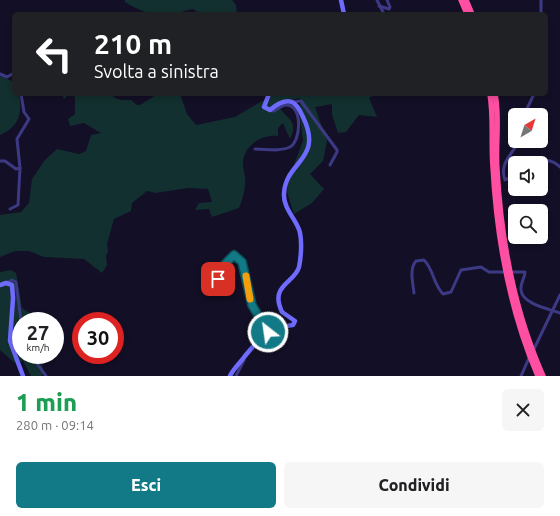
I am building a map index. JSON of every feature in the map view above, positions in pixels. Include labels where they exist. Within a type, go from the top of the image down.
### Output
[{"type":"highway","points":[[461,0],[466,12]]},
{"type":"highway","points":[[466,0],[471,12]]},
{"type":"highway","points":[[490,96],[493,124],[492,166],[500,249],[508,290],[538,376]]},
{"type":"highway","points":[[495,96],[497,112],[497,169],[505,248],[524,336],[543,376]]},
{"type":"street","points":[[340,0],[343,12]]},
{"type":"street","points":[[377,0],[383,12]]},
{"type":"street","points":[[379,6],[389,9],[390,7],[387,0]]},
{"type":"street","points":[[541,0],[541,12]]},
{"type":"street","points":[[0,74],[7,77],[12,74]]},
{"type":"street","points":[[10,209],[18,205],[20,168],[17,139],[29,119],[24,112],[21,96]]},
{"type":"street","points":[[255,149],[286,148],[294,143],[297,138],[298,118],[293,107],[288,104],[283,105],[274,111],[270,110],[264,107],[268,96]]},
{"type":"street","points":[[527,108],[533,96]]},
{"type":"street","points":[[270,110],[282,102],[301,101],[337,150],[330,165]]},
{"type":"street","points":[[230,376],[252,347],[268,332],[292,325],[295,321],[282,312],[278,298],[281,288],[299,268],[300,233],[290,216],[284,196],[286,182],[290,174],[307,154],[309,142],[305,121],[299,108],[291,102]]},
{"type":"street","points":[[508,157],[504,163],[503,174],[505,180],[508,178]]},
{"type":"street","points":[[1,160],[16,169],[20,168]]},
{"type":"street","points":[[548,161],[560,167]]},
{"type":"street","points":[[206,281],[210,285],[214,285],[223,266],[234,255],[237,257],[242,262],[252,305],[268,332]]},
{"type":"street","points":[[414,293],[412,274],[413,264],[416,261],[424,260],[428,264],[437,288],[443,294],[451,292],[461,270],[481,267],[489,272],[524,272],[525,274],[520,289],[524,298],[560,313]]},
{"type":"street","points":[[0,285],[12,280],[16,282],[20,312]]},
{"type":"street","points":[[6,283],[12,285],[13,291],[10,340],[23,376]]},
{"type":"street","points":[[521,376],[560,295]]},
{"type":"street","points":[[236,376],[245,356]]},
{"type":"street","points":[[37,364],[46,376]]},
{"type":"green space","points":[[125,0],[232,0],[236,5],[237,12],[197,12],[193,9],[182,12],[146,12],[125,2]]},
{"type":"green space","points":[[0,76],[12,81],[12,96],[19,96],[20,113],[12,128],[0,135]]},
{"type":"green space","points":[[73,96],[113,96],[117,99],[131,100],[137,105],[140,105],[155,96],[181,96],[187,114],[196,125],[235,117],[271,96],[372,96],[369,98],[377,117],[359,115],[346,132],[338,133],[332,115],[332,104],[315,107],[327,141],[323,161],[310,174],[324,189],[312,203],[294,214],[287,192],[288,181],[303,141],[300,118],[300,98],[277,103],[292,123],[293,132],[290,139],[283,123],[278,128],[278,136],[259,139],[254,142],[246,152],[243,164],[245,178],[244,189],[239,208],[212,217],[209,209],[195,210],[199,203],[212,202],[208,189],[188,188],[156,193],[147,191],[132,203],[131,211],[114,219],[107,244],[107,265],[102,273],[84,259],[44,257],[29,251],[15,251],[0,257],[0,215],[21,212],[29,203],[32,179],[45,160],[57,149],[79,154],[86,151],[91,135],[101,133],[84,123],[70,126],[68,119],[75,114],[75,97]]},
{"type":"green space","points":[[11,270],[16,273],[22,308],[28,312],[12,312],[12,360],[0,350],[0,272]]},
{"type":"green space","points":[[25,364],[42,364],[43,369],[42,376],[31,376]]},
{"type":"slow traffic","points":[[246,276],[250,299]]},
{"type":"route","points":[[218,279],[223,266],[234,255],[242,262],[252,305],[256,313],[260,316],[268,332]]}]
